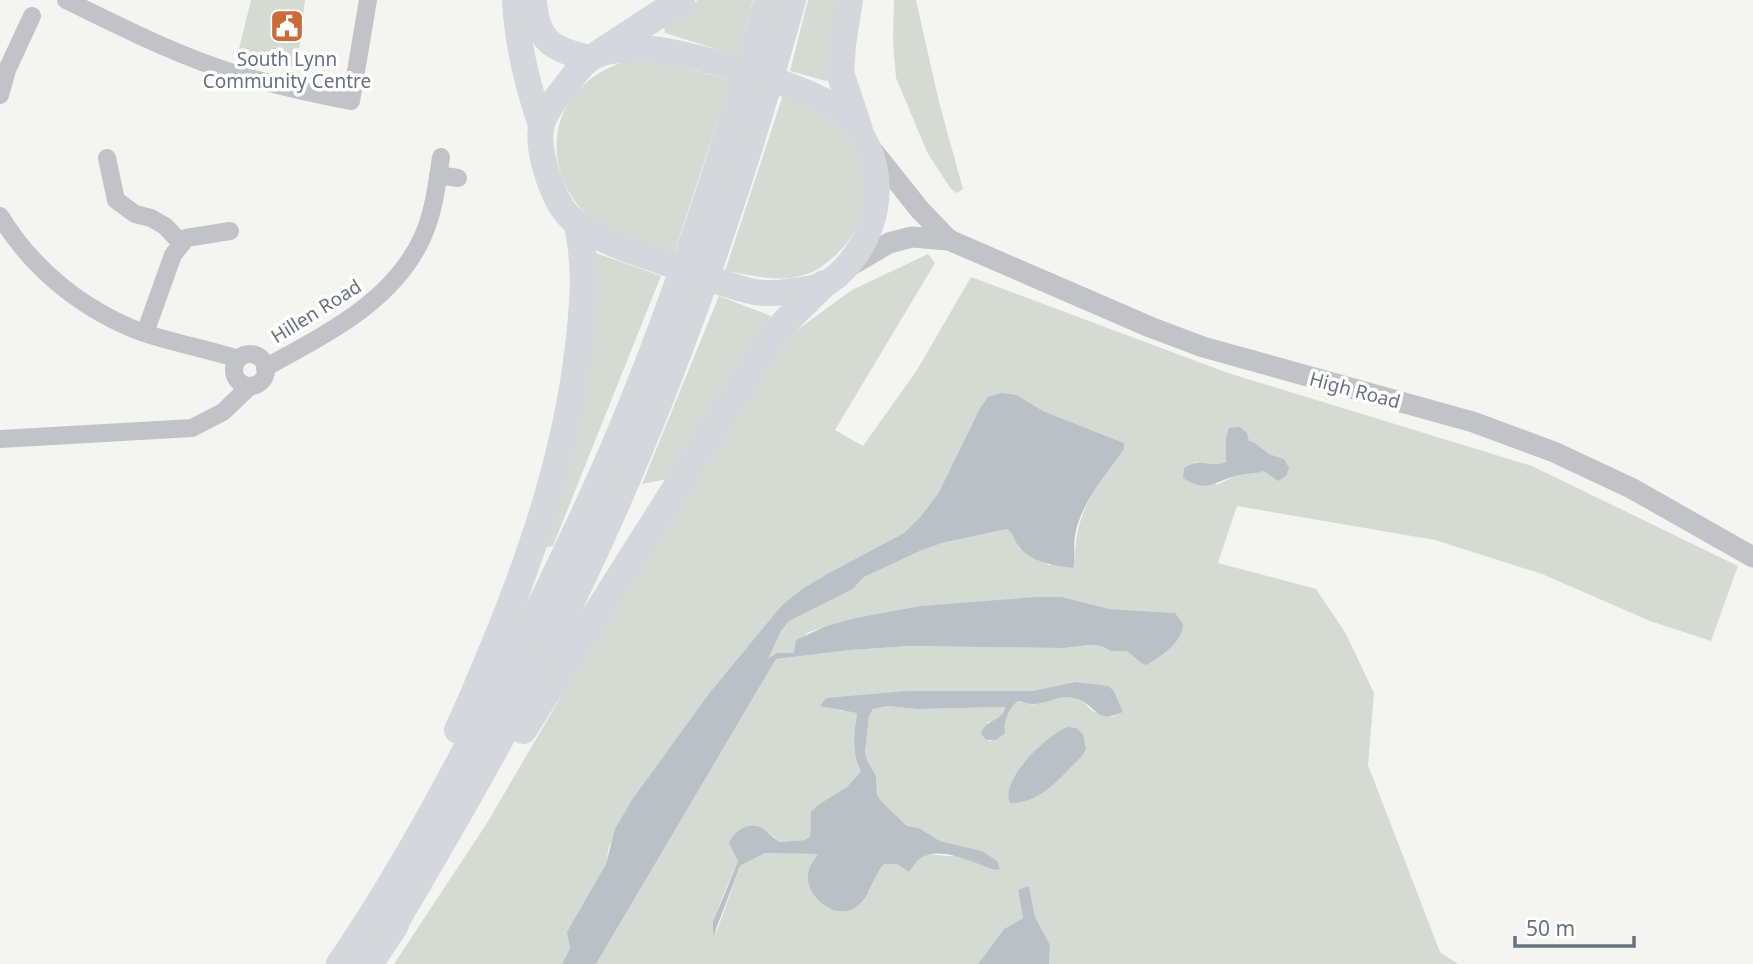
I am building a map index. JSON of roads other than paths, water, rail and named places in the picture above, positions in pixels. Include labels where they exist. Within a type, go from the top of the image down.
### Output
[{"type":"highway","points":[[595,56],[681,0]]},
{"type":"highway","points":[[376,933],[533,624],[606,466],[650,359],[697,230],[768,0]]},
{"type":"highway","points":[[376,933],[475,786],[543,657],[627,480],[720,237],[766,95],[792,0]]},
{"type":"highway","points":[[849,0],[842,44],[841,74],[843,88],[862,136]]},
{"type":"highway","points":[[369,964],[376,933],[528,561],[549,498],[575,380],[583,310],[586,276],[578,225]]},
{"type":"highway","points":[[340,964],[376,933],[578,646],[771,338],[833,278]]},
{"type":"main road","points":[[515,0],[516,22],[529,91],[541,125],[545,167],[552,189],[565,212],[578,225],[624,248],[758,292],[780,293],[833,278],[861,248],[876,211],[877,184],[862,136],[842,112],[821,99],[786,85],[686,54],[644,48],[595,56],[559,51],[547,42],[539,29],[534,0]]},
{"type":"main road","points":[[541,125],[558,96],[595,56]]},
{"type":"street","points":[[66,0],[180,54],[238,75],[298,91],[351,101],[368,0]]},
{"type":"street","points":[[0,95],[7,70],[32,16]]},
{"type":"street","name":"High Road","points":[[862,136],[920,210],[957,243]]},
{"type":"street","points":[[107,158],[116,200],[135,214],[165,226],[182,244]]},
{"type":"street","name":"Hillen Road","points":[[0,439],[192,428],[223,412],[250,386],[260,382],[265,368],[345,322],[386,291],[423,237],[432,211],[439,166],[458,178]]},
{"type":"street","points":[[0,216],[24,251],[64,290],[113,320],[145,333],[238,359],[234,374],[240,382],[250,386]]},
{"type":"street","points":[[145,333],[173,255],[186,238],[230,231]]},
{"type":"street","name":"High Road","points":[[833,278],[889,243],[912,237],[957,243],[1150,327],[1203,347],[1473,422],[1554,452],[1631,488],[1753,557]]},
{"type":"street","name":"Hillen Road","points":[[238,359],[252,354],[261,358],[265,368]]},
{"type":"place","name":"South Lynn Community Centre","points":[[287,26]]}]
